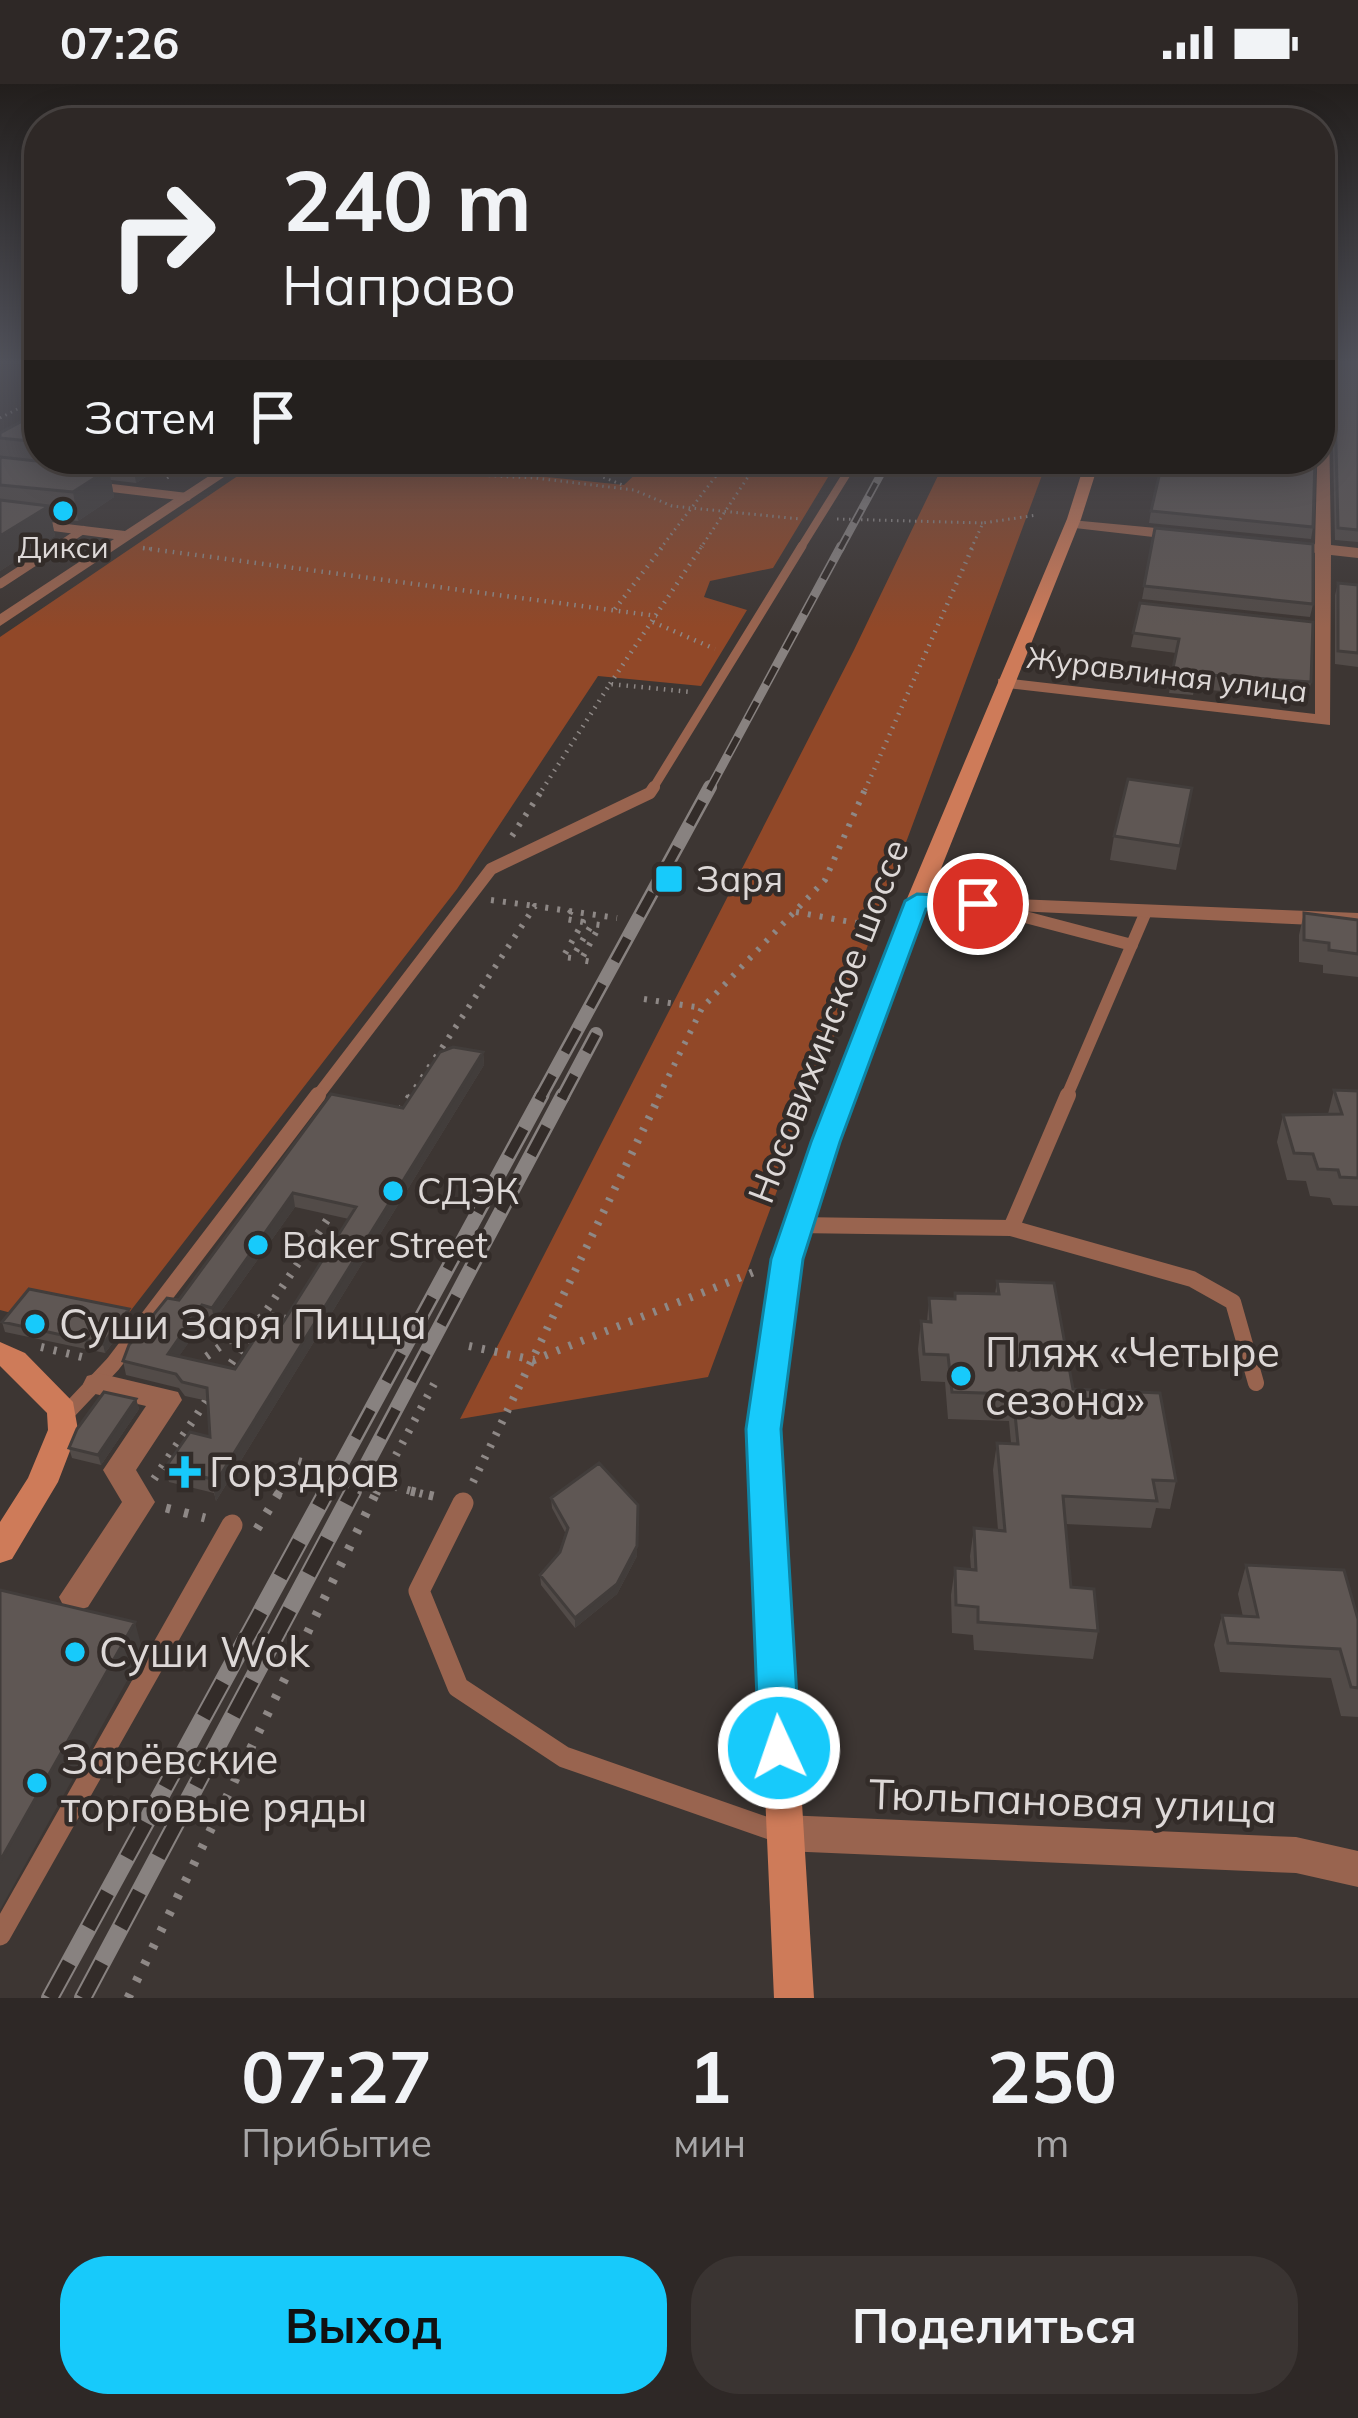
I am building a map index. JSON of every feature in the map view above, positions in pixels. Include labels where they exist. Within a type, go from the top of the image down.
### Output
[{"type":"main road","name":"Носовихинское шоссе","points":[[794,1998],[764,1429],[787,1259],[905,931],[1088,474]]},
{"type":"main road","points":[[4,1534],[42,1482],[63,1430],[62,1410],[11,1348]]},
{"type":"street","points":[[0,621],[222,474]]},
{"type":"street","name":"Журавлиная улица","points":[[1004,683],[1324,721],[1323,474]]},
{"type":"street","points":[[0,520],[83,530],[121,540]]},
{"type":"street","points":[[1071,524],[1215,538]]},
{"type":"street","points":[[1302,547],[1358,553]]},
{"type":"street","points":[[917,901],[1358,920]]},
{"type":"street","points":[[76,1598],[139,1502],[119,1470],[167,1400],[106,1374]]},
{"type":"street","name":"Тюльпановая улица","points":[[784,1833],[1296,1855],[1358,1869]]},
{"type":"lane","points":[[62,1418],[106,1374],[490,869],[650,793],[847,474]]},
{"type":"lane","points":[[83,485],[187,497]]},
{"type":"lane","points":[[0,584],[83,530]]},
{"type":"lane","points":[[0,570],[19,572]]},
{"type":"lane","points":[[1302,626],[1324,628]]},
{"type":"lane","points":[[978,904],[1132,945]]},
{"type":"lane","points":[[1011,1228],[1145,914]]},
{"type":"lane","points":[[796,1225],[1011,1228],[1192,1279],[1233,1302],[1256,1383]]},
{"type":"lane","points":[[463,1503],[419,1591],[458,1687],[564,1757],[784,1833]]},
{"type":"lane","points":[[0,1935],[232,1525]]},
{"type":"path","points":[[453,474],[634,490]]},
{"type":"path","points":[[595,474],[672,506],[723,511],[983,523],[1036,514]]},
{"type":"path","points":[[613,610],[718,474]]},
{"type":"path","points":[[490,869],[749,474]]},
{"type":"path","points":[[339,1202],[139,1502],[255,1532],[298,1461],[463,1503],[702,1008],[825,880],[983,523]]},
{"type":"path","points":[[121,540],[613,610],[655,619],[708,643],[730,661]]},
{"type":"path","points":[[610,684],[686,693],[712,690]]},
{"type":"path","points":[[470,896],[616,918]]},
{"type":"path","points":[[389,1126],[535,906]]},
{"type":"path","points":[[571,911],[566,920],[583,922],[562,957],[572,958],[592,924],[600,926],[580,960],[592,962]]},
{"type":"path","points":[[794,912],[905,931]]},
{"type":"path","points":[[644,999],[702,1008]]},
{"type":"path","points":[[469,1346],[534,1360],[787,1259]]},
{"type":"path","points":[[167,1400],[189,1369],[264,1315],[378,1338]]},
{"type":"path","points":[[11,1348],[106,1374]]},
{"type":"path","points":[[128,1998],[434,1384]]},
{"type":"shaded area","points":[[241,474],[519,474],[624,485],[636,474],[830,474],[773,568],[710,581],[704,597],[747,610],[701,686],[598,676],[457,889],[125,1318],[19,1315],[0,1310],[0,637]]},
{"type":"shaded area","points":[[939,474],[1042,474],[708,1377],[460,1419],[854,650]]},
{"type":"building","points":[[1336,449],[1358,449],[1358,530],[1338,528]]},
{"type":"building","points":[[0,457],[24,460],[24,474],[101,474],[73,492],[0,485]]},
{"type":"building","points":[[1160,474],[1315,474],[1313,527],[1151,511]]},
{"type":"building","points":[[0,500],[49,506],[0,536]]},
{"type":"building","points":[[1155,528],[1313,544],[1313,604],[1144,586]]},
{"type":"building","points":[[1338,583],[1358,585],[1358,653],[1338,651]]},
{"type":"building","points":[[1140,603],[1313,622],[1311,682],[1196,674],[1195,681],[1171,678],[1179,639],[1133,633]]},
{"type":"building","points":[[1128,779],[1192,788],[1180,846],[1114,836]]},
{"type":"building","points":[[1304,913],[1358,920],[1358,954],[1304,940]]},
{"type":"building","points":[[453,1047],[483,1052],[213,1487],[212,1479],[165,1468],[190,1432],[210,1437],[207,1388],[182,1382],[176,1374],[123,1361],[129,1345],[167,1298],[179,1300],[331,1094],[403,1108],[440,1052]],"holes":[[[293,1193],[356,1207],[282,1324],[256,1337],[235,1369],[168,1354],[202,1305],[212,1308]]]},
{"type":"building","points":[[1334,1090],[1358,1091],[1358,1178],[1318,1169],[1313,1154],[1294,1153],[1283,1115],[1342,1114]]},
{"type":"building","points":[[997,1281],[1054,1283],[1073,1389],[1160,1393],[1176,1481],[1153,1480],[1157,1501],[1063,1496],[1071,1587],[1094,1589],[1098,1631],[978,1622],[978,1607],[956,1605],[955,1568],[976,1570],[974,1528],[1005,1531],[997,1443],[1018,1444],[1013,1394],[952,1392],[948,1355],[924,1354],[921,1321],[931,1322],[929,1298],[999,1294]]},
{"type":"building","points":[[29,1289],[129,1309],[103,1344],[2,1322]]},
{"type":"building","points":[[104,1392],[136,1399],[98,1455],[69,1448],[77,1429]]},
{"type":"building","points":[[599,1463],[638,1505],[637,1546],[617,1584],[575,1618],[540,1575],[560,1552],[568,1528],[551,1498]]},
{"type":"building","points":[[1246,1565],[1344,1570],[1358,1619],[1358,1688],[1351,1687],[1340,1649],[1228,1643],[1222,1615],[1258,1617]]},
{"type":"building","name":"Зарёвские торговые ряды","points":[[0,1590],[135,1622],[0,1861]]},
{"type":"railway","points":[[840,549],[881,474]]},
{"type":"railway","points":[[709,790],[841,546]]},
{"type":"railway","points":[[540,1098],[710,787]]},
{"type":"railway","points":[[562,1098],[596,1034]]},
{"type":"railway","points":[[325,1494],[542,1095]]},
{"type":"railway","points":[[351,1494],[563,1095]]},
{"type":"railway","points":[[50,1998],[327,1491]]},
{"type":"railway","points":[[83,1998],[353,1491]]},
{"type":"place","name":"Дикси","points":[[63,511]]},
{"type":"place","name":"Заря","points":[[669,879]]},
{"type":"place","name":"СДЭК","points":[[393,1191]]},
{"type":"place","name":"Baker Street","points":[[258,1245]]},
{"type":"place","name":"Суши Заря Пицца","points":[[35,1324]]},
{"type":"place","name":"Пляж «Четыре сезона»","points":[[961,1376]]},
{"type":"place","name":"Горздрав","points":[[185,1472]]},
{"type":"place","name":"Суши Wok","points":[[75,1652]]},
{"type":"place","name":"Зарёвские торговые ряды","points":[[37,1783]]},
{"type":"route","points":[[779,1748],[764,1429],[787,1259],[917,901],[978,904]]}]
